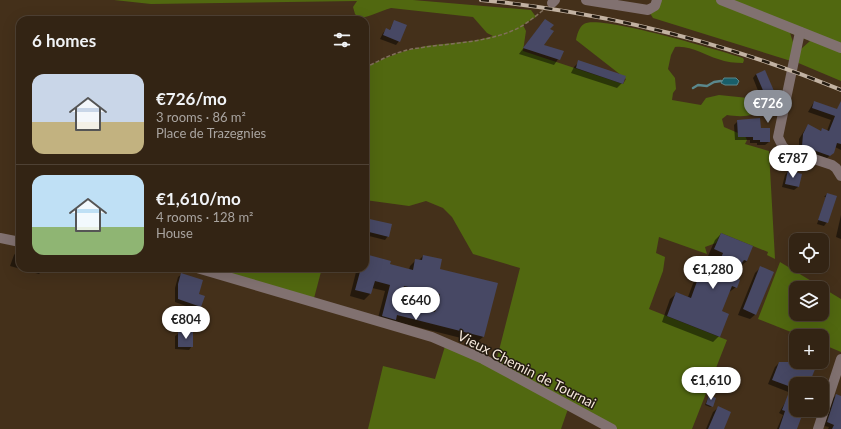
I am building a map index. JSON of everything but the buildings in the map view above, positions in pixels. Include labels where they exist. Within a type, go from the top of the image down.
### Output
[{"type":"street","points":[[586,0],[648,10],[655,6],[657,0]]},
{"type":"street","points":[[721,0],[841,48]]},
{"type":"street","points":[[800,32],[778,137],[787,150],[832,165],[841,176]]},
{"type":"street","points":[[0,238],[16,241]]},
{"type":"street","name":"Vieux Chemin de Tournai","points":[[211,272],[432,337],[483,359],[612,429]]},
{"type":"street","points":[[818,429],[841,359]]},
{"type":"path","points":[[369,66],[381,59],[417,48],[458,43],[490,37],[514,30],[536,17],[554,2]]},
{"type":"green space","points":[[114,0],[413,0],[531,10],[536,17],[523,25],[526,31],[523,51],[623,84],[626,79],[576,40],[582,25],[594,22],[612,24],[687,42],[743,58],[743,63],[730,62],[686,47],[675,47],[671,55],[668,69],[675,78],[676,89],[673,93],[672,100],[701,105],[706,98],[719,95],[758,99],[764,105],[757,112],[747,116],[727,115],[722,119],[724,127],[745,136],[747,140],[745,144],[769,151],[775,259],[767,255],[768,252],[721,233],[716,243],[705,247],[707,254],[659,237],[656,253],[665,257],[663,271],[649,309],[727,340],[692,429],[612,429],[569,406],[561,429],[368,429],[383,366],[435,379],[446,343],[495,366],[520,268],[473,254],[452,217],[443,208],[426,201],[409,206],[369,201],[369,66],[390,56],[426,46],[484,39],[493,36],[487,33],[473,17],[391,8],[367,16],[357,16],[353,7],[357,1],[151,4]]},
{"type":"green space","points":[[657,0],[841,0],[841,81],[796,62],[801,49],[810,41],[790,33],[794,45],[791,61],[653,18],[648,10]]},
{"type":"green space","points":[[780,262],[789,267],[789,273],[798,273],[811,281],[789,281],[789,321],[829,321],[829,292],[841,299],[841,352],[829,347],[829,329],[789,329],[789,331],[758,319]]},
{"type":"green space","points":[[211,272],[321,272],[313,302]]},
{"type":"water","points":[[724,78],[736,78],[739,81],[737,85],[725,85],[721,83]]},
{"type":"waterway","points":[[693,88],[698,85],[707,86],[714,82],[721,81]]},
{"type":"railway","points":[[481,0],[527,5],[619,21],[664,32],[754,58],[841,90]]}]
